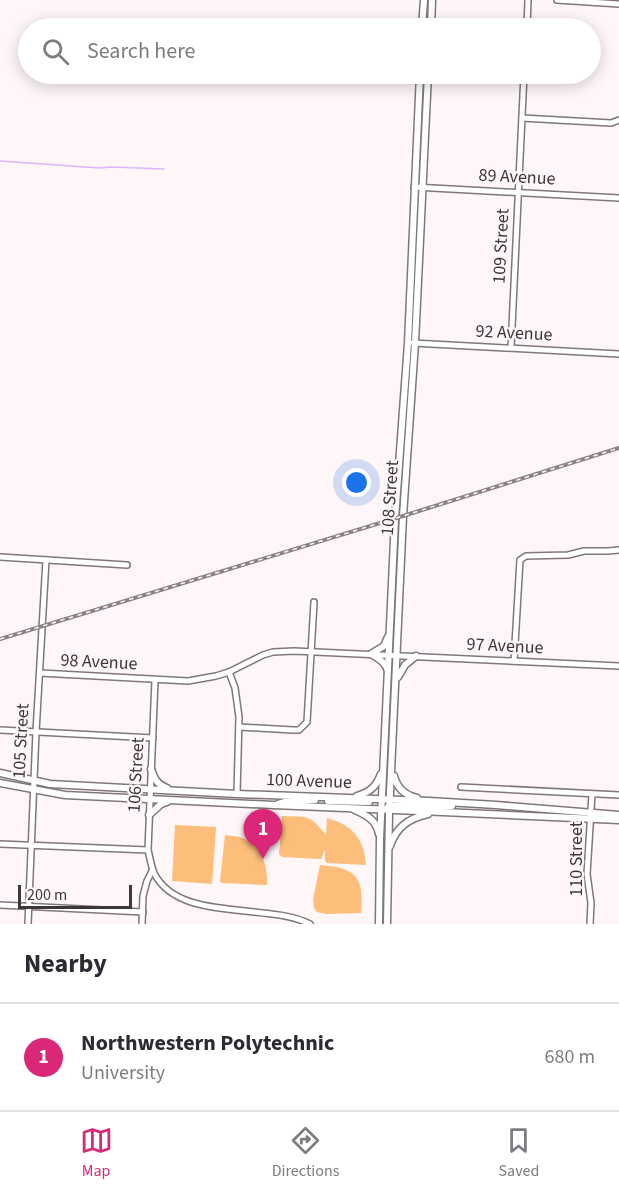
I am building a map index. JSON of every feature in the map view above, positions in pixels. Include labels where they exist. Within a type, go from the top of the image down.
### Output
[{"type":"main road","points":[[423,18],[424,0]]},
{"type":"main road","points":[[431,18],[432,0]]},
{"type":"main road","name":"108 Street","points":[[387,924],[387,866],[411,343],[414,187],[419,84]]},
{"type":"main road","name":"108 Street","points":[[379,924],[380,839],[395,519],[411,343],[427,84]]},
{"type":"main road","points":[[388,674],[386,666],[371,654],[384,646],[391,628]]},
{"type":"main road","points":[[396,680],[404,666],[416,656]]},
{"type":"main road","points":[[350,797],[367,793],[372,789],[378,782],[384,766]]},
{"type":"main road","points":[[392,767],[396,783],[402,791],[411,797],[429,801]]},
{"type":"main road","points":[[152,769],[154,779],[161,786],[182,791]]},
{"type":"main road","name":"100 Avenue","points":[[0,773],[50,784],[237,794],[350,797],[443,812],[619,815]]},
{"type":"main road","name":"100 Avenue","points":[[0,783],[65,795],[150,800],[350,808],[382,803]]},
{"type":"main road","points":[[273,806],[285,802],[312,800],[390,805],[496,805]]},
{"type":"main road","points":[[149,815],[161,804],[170,801]]},
{"type":"main road","name":"100 Avenue","points":[[390,805],[429,801],[496,805],[619,820]]},
{"type":"main road","points":[[350,808],[373,820],[380,839]]},
{"type":"main road","points":[[387,866],[394,835],[402,825],[420,816],[443,812]]},
{"type":"street","points":[[527,18],[528,0]]},
{"type":"street","points":[[557,0],[619,4]]},
{"type":"street","name":"109 Street","points":[[511,348],[524,84]]},
{"type":"street","points":[[522,118],[611,123],[619,120]]},
{"type":"street","name":"89 Avenue","points":[[414,187],[619,198]]},
{"type":"street","name":"92 Avenue","points":[[411,343],[619,354]]},
{"type":"street","points":[[514,661],[520,561],[526,556],[619,550]]},
{"type":"street","points":[[0,557],[127,565]]},
{"type":"street","name":"105 Street","points":[[28,924],[45,560]]},
{"type":"street","points":[[239,727],[299,730],[307,722],[314,602]]},
{"type":"street","name":"97 Avenue","points":[[311,652],[619,666]]},
{"type":"street","name":"98 Avenue","points":[[40,673],[188,681],[229,672],[263,655],[311,652]]},
{"type":"street","points":[[229,672],[238,702],[237,794]]},
{"type":"street","name":"106 Street","points":[[155,680],[148,850],[152,870],[157,878],[169,891],[192,902],[215,908],[275,915],[310,924]]},
{"type":"street","points":[[0,730],[153,738]]},
{"type":"street","points":[[461,787],[619,795]]},
{"type":"street","name":"110 Street","points":[[590,924],[591,903],[587,874],[592,794]]},
{"type":"street","points":[[0,843],[148,850]]},
{"type":"street","points":[[142,924],[143,896],[152,870]]},
{"type":"street","points":[[143,896],[148,883],[157,878]]},
{"type":"street","points":[[0,905],[143,912]]},
{"type":"shaded area","points":[[282,816],[307,818],[316,823],[326,835],[327,818],[343,824],[355,834],[363,847],[366,865],[327,863],[325,850],[321,859],[282,857],[279,854]]},
{"type":"shaded area","points":[[175,825],[216,827],[212,884],[172,881]]},
{"type":"shaded area","points":[[225,835],[247,840],[258,850],[266,870],[267,885],[222,883],[220,881]]},
{"type":"shaded area","points":[[320,865],[342,869],[355,876],[361,890],[361,913],[317,912],[313,899]]},
{"type":"waterway","points":[[0,161],[99,168],[164,169]]},
{"type":"railway","points":[[0,639],[619,448]]},
{"type":"place","name":"Northwestern Polytechnic","points":[[263,859]]}]
